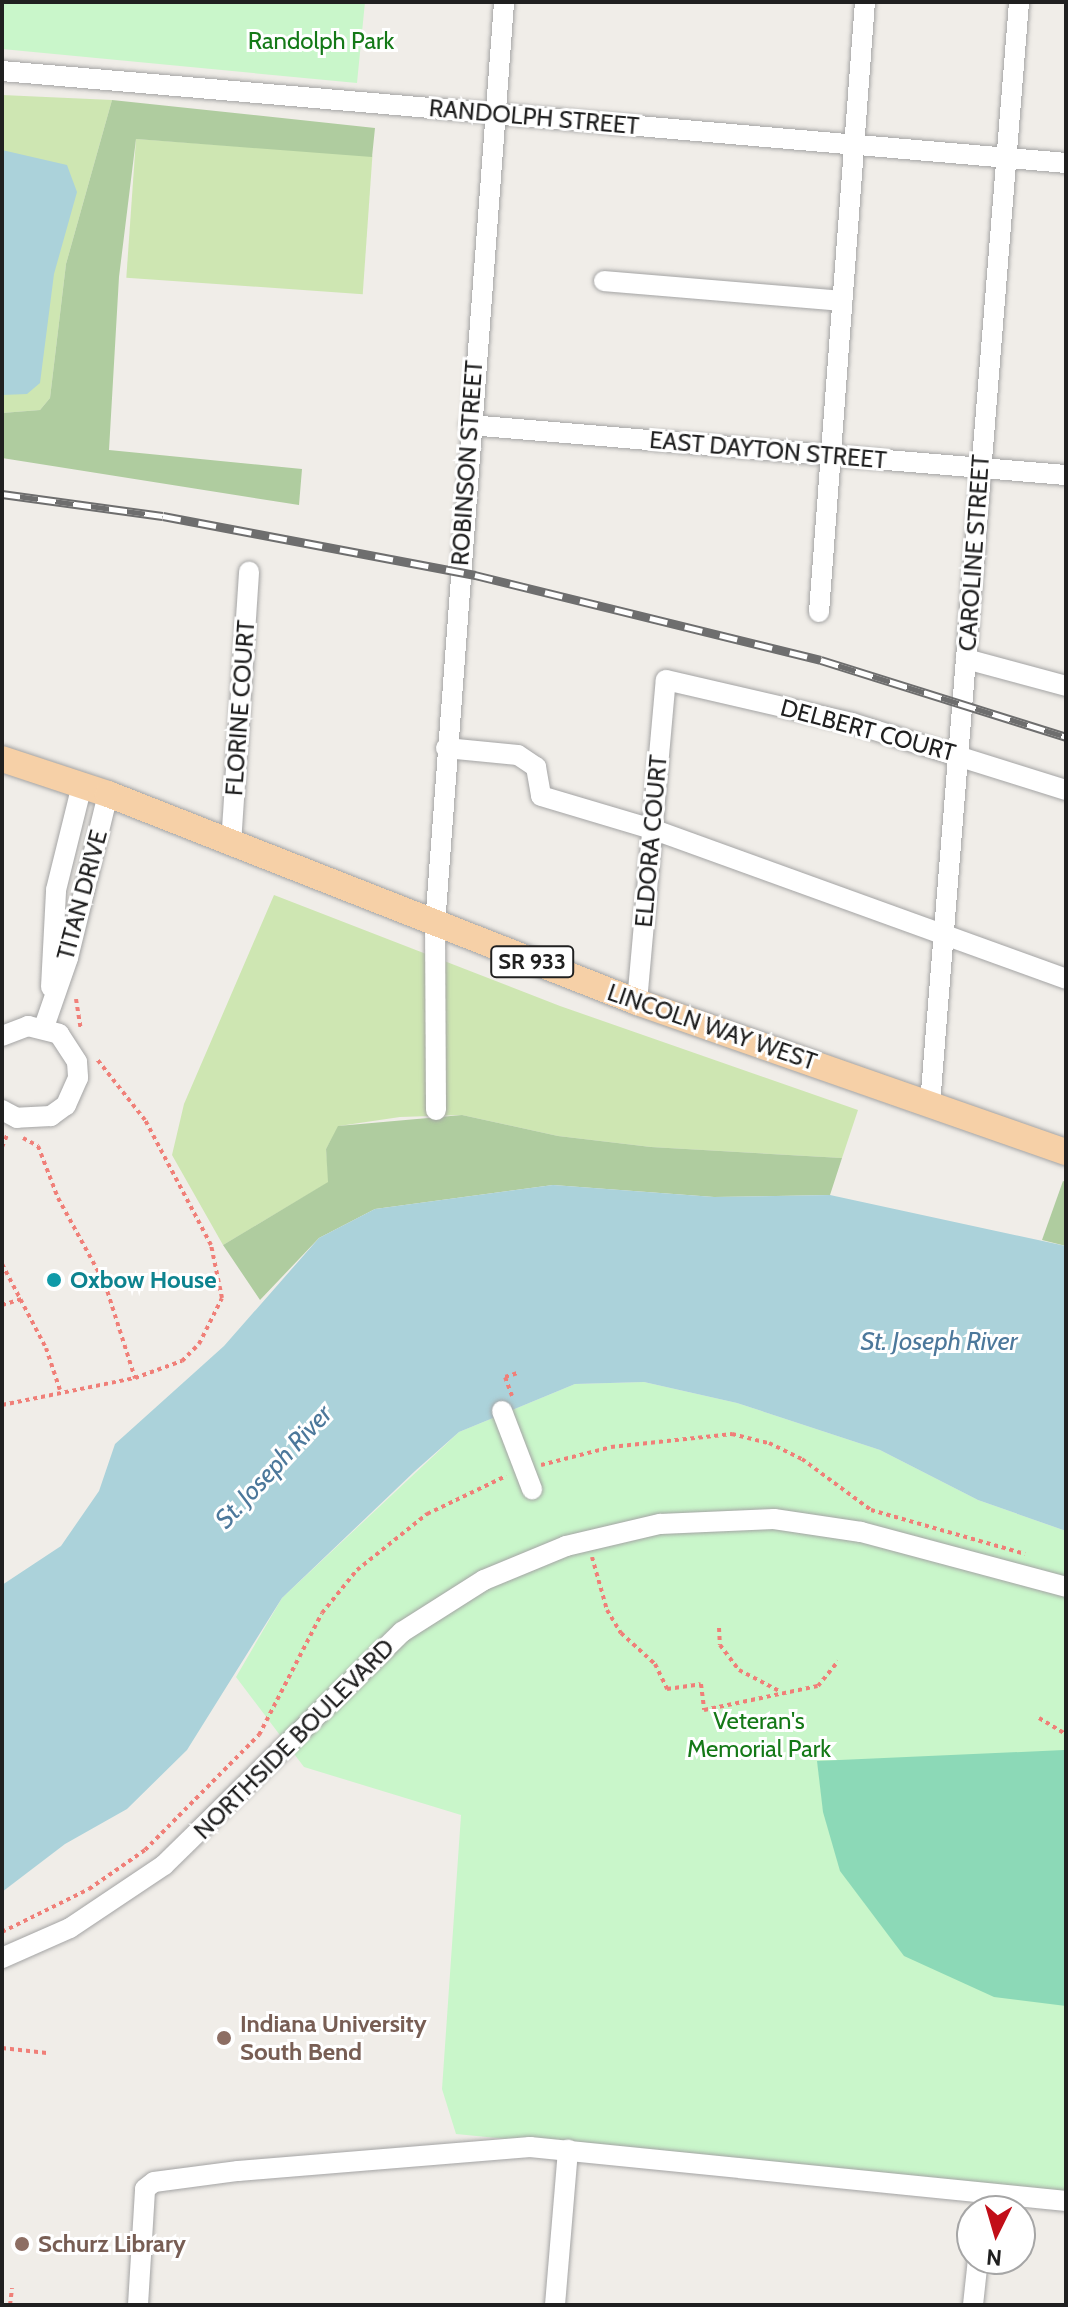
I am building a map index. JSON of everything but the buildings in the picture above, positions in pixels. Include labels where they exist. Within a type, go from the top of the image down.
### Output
[{"type":"main road","name":"LINCOLN WAY WEST","points":[[2,759],[108,794],[637,1002],[1066,1152]]},
{"type":"street","name":"ROBINSON STREET","points":[[436,1110],[435,925],[504,2]]},
{"type":"street","points":[[819,612],[865,2]]},
{"type":"street","name":"CAROLINE STREET","points":[[930,1104],[1019,2]]},
{"type":"street","name":"RANDOLPH STREET","points":[[2,71],[1066,163]]},
{"type":"street","points":[[604,281],[842,301]]},
{"type":"street","name":"EAST DAYTON STREET","points":[[470,425],[1066,475]]},
{"type":"street","name":"FLORINE COURT","points":[[231,844],[249,572]]},
{"type":"street","points":[[966,659],[1066,686]]},
{"type":"street","name":"DELBERT COURT","points":[[666,680],[852,723],[1066,790]]},
{"type":"street","name":"ELDORA COURT","points":[[637,1002],[666,680]]},
{"type":"street","points":[[446,748],[518,755],[536,767],[541,796],[652,829],[1066,979]]},
{"type":"street","name":"TITAN DRIVE","points":[[44,1027],[51,995],[56,890],[82,785]]},
{"type":"street","name":"TITAN DRIVE","points":[[51,995],[68,958],[108,794]]},
{"type":"street","points":[[2,1036],[28,1026],[44,1027],[59,1034],[77,1062],[74,1093],[51,1116],[35,1120],[2,1110]]},
{"type":"street","points":[[502,1411],[532,1489]]},
{"type":"street","name":"NORTHSIDE BOULEVARD","points":[[2,1958],[70,1928],[164,1865],[402,1632],[484,1580],[588,1540],[660,1524],[774,1519],[885,1538],[1066,1587]]},
{"type":"street","points":[[138,2305],[140,2198],[154,2182],[369,2159],[530,2147],[956,2198]]},
{"type":"street","points":[[555,2305],[568,2150]]},
{"type":"street","points":[[1036,2201],[1066,2201]]},
{"type":"street","points":[[973,2305],[976,2275]]},
{"type":"path","points":[[78,987],[83,1038]]},
{"type":"path","points":[[2,1405],[60,1390],[135,1378],[182,1361],[199,1344],[222,1298],[222,1280],[211,1245],[145,1120],[90,1048]]},
{"type":"path","points":[[2,1147],[5,1134],[38,1146],[58,1198],[105,1284],[135,1378]]},
{"type":"path","points":[[2,1264],[22,1299],[60,1390]]},
{"type":"path","points":[[2,1305],[22,1299]]},
{"type":"path","points":[[947,1530],[1029,1555]]},
{"type":"path","points":[[588,1540],[613,1623],[655,1664],[667,1689],[701,1684],[704,1710],[818,1686],[838,1661]]},
{"type":"path","points":[[719,1628],[720,1645],[739,1670],[783,1693]]},
{"type":"path","points":[[1039,1718],[1066,1734]]},
{"type":"path","points":[[2,2048],[47,2053]]},
{"type":"path","points":[[10,2305],[12,2288]]},
{"type":"green space","name":"Randolph Park","points":[[2,2],[365,2],[357,83],[2,49]]},
{"type":"green space","points":[[2,95],[112,100],[66,264],[50,398],[40,410],[2,413]]},
{"type":"green space","points":[[112,100],[375,128],[372,157],[136,139],[119,277],[109,450],[302,469],[299,505],[2,458],[2,413],[40,410],[50,398],[66,264]]},
{"type":"green space","points":[[136,139],[372,156],[363,294],[126,278]]},
{"type":"green space","points":[[274,895],[560,1006],[858,1110],[842,1158],[651,1147],[558,1136],[462,1115],[400,1117],[339,1126],[326,1149],[329,1182],[223,1245],[172,1155],[184,1104]]},
{"type":"green space","points":[[462,1115],[558,1136],[651,1147],[842,1158],[830,1195],[714,1197],[553,1185],[375,1209],[319,1238],[260,1300],[223,1245],[328,1182],[326,1149],[338,1126]]},
{"type":"green space","points":[[1063,1181],[1066,1182],[1066,1246],[1042,1240]]},
{"type":"green space","name":"Veteran's Memorial Park","points":[[644,1382],[737,1403],[880,1450],[978,1500],[1066,1531],[1066,2193],[456,2134],[442,2089],[461,1815],[304,1767],[236,1677],[282,1598],[459,1432],[575,1384]]},
{"type":"green space","points":[[1064,1750],[1066,2006],[994,1997],[904,1956],[840,1871],[823,1812],[817,1761]]},
{"type":"water","points":[[2,150],[67,165],[77,192],[54,274],[40,383],[27,394],[2,395]]},
{"type":"water","name":"St. Joseph River","points":[[553,1185],[714,1197],[830,1195],[1066,1246],[1066,1531],[978,1500],[880,1450],[737,1403],[644,1382],[575,1384],[459,1432],[415,1471],[282,1598],[187,1750],[127,1809],[65,1844],[2,1892],[2,1585],[61,1546],[99,1491],[115,1444],[224,1346],[319,1238],[375,1209]]},
{"type":"railway","points":[[2,494],[163,516],[475,575],[821,660],[1066,737]]},
{"type":"place","name":"Oxbow House","points":[[54,1280]]},
{"type":"place","name":"Indiana University South Bend","points":[[224,2038]]},
{"type":"place","name":"Schurz Library","points":[[22,2244]]}]
